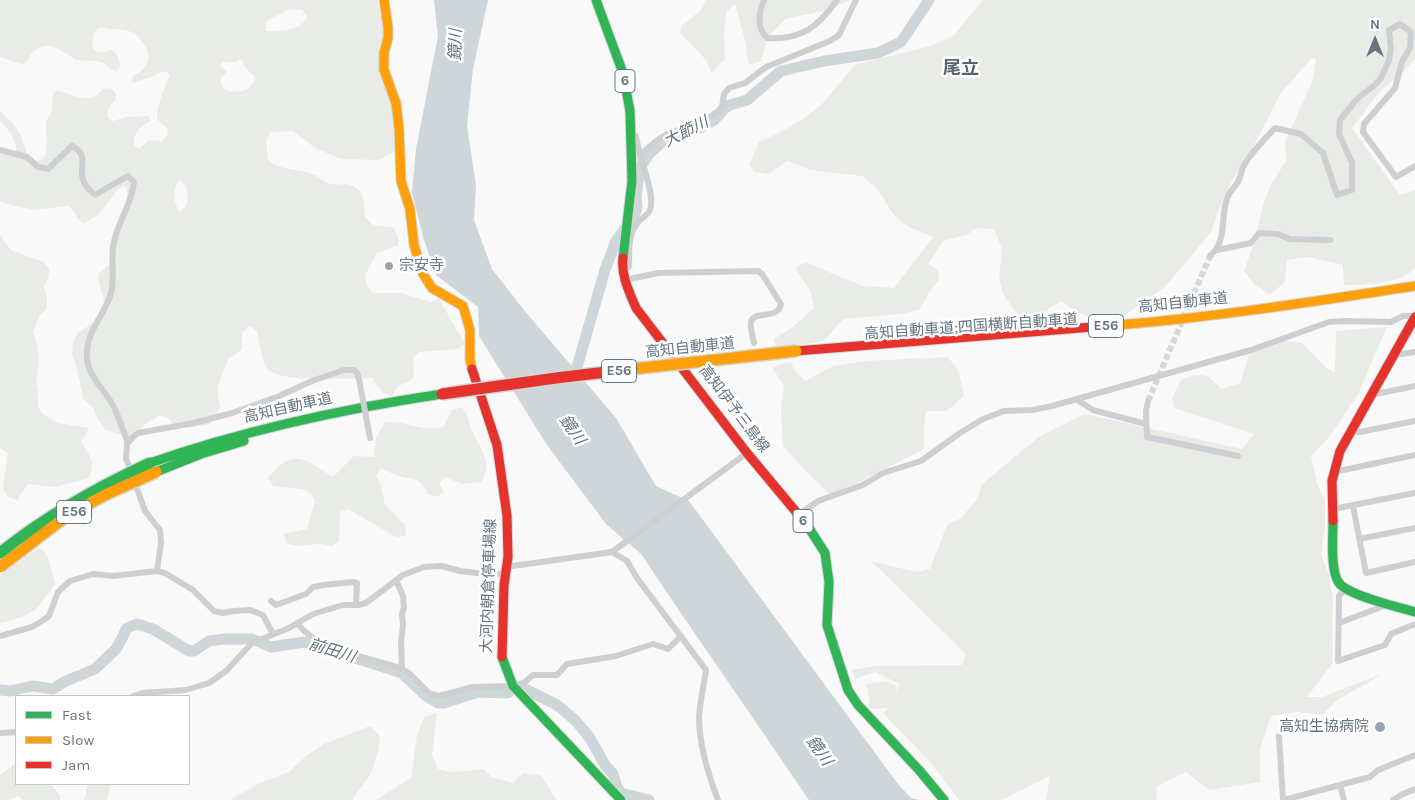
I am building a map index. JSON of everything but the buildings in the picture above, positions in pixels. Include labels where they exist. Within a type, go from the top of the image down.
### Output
[{"type":"main road","name":"大河内朝倉停車場線","points":[[384,0],[388,27],[388,38],[384,53],[384,70],[396,103],[399,128],[400,181],[410,209],[414,245],[423,274],[436,292],[463,306],[470,330],[470,360],[497,445],[507,516],[508,557],[501,652],[503,663],[513,686],[620,800]]},
{"type":"main road","name":"高知伊予三島線","points":[[596,0],[618,56],[625,82],[638,166],[631,194],[623,255],[623,275],[636,308],[747,454],[812,531],[825,553],[829,582],[827,625],[848,690],[858,705],[919,770],[944,800]]},
{"type":"main road","name":"高知自動車道","points":[[0,567],[68,516],[153,467],[191,448],[268,427],[338,411],[575,376],[796,354],[913,340],[1179,320],[1415,286]]},
{"type":"main road","name":"高知自動車道;四国横断自動車道","points":[[796,354],[1148,328],[1308,309],[1415,292]]},
{"type":"main road","points":[[1415,317],[1340,451],[1334,472],[1333,509],[1334,572],[1339,583],[1353,593],[1415,612]]},
{"type":"main road","name":"高知自動車道","points":[[0,552],[56,512],[106,483],[153,467]]},
{"type":"street","points":[[764,0],[759,23],[761,31],[767,38],[780,39],[812,30],[838,0]]},
{"type":"street","points":[[623,275],[629,267],[630,239],[638,222],[650,212],[650,191],[638,166],[647,148],[664,136],[707,119],[722,107],[724,94],[729,88],[745,83],[766,67],[830,41],[839,35],[856,0]]},
{"type":"street","points":[[1217,250],[1224,231],[1226,204],[1229,194],[1238,182],[1242,168],[1275,128],[1301,134],[1323,153],[1337,195],[1352,190],[1352,163],[1339,134],[1340,120],[1358,98],[1381,78],[1389,60],[1391,49],[1389,30],[1400,24],[1411,32],[1410,48],[1402,62],[1395,88],[1364,124],[1364,132],[1396,177],[1415,166]]},
{"type":"street","points":[[632,135],[636,136],[641,157]]},
{"type":"street","points":[[0,150],[27,157],[38,167],[48,168],[72,146],[79,150],[82,156],[83,181],[95,195],[128,176],[134,182],[133,196],[113,247],[112,291],[91,332],[87,344],[87,358],[95,380],[113,406],[128,443],[126,458],[138,494],[146,511],[160,530],[161,543],[157,571]]},
{"type":"street","points":[[1210,256],[1217,250],[1251,243],[1259,233],[1278,234],[1290,239],[1330,240]]},
{"type":"street","points":[[623,275],[758,271],[762,274],[781,304],[777,312],[756,317],[752,320],[754,344]]},
{"type":"street","points":[[798,515],[818,500],[864,485],[883,473],[921,461],[983,419],[1004,412],[1032,410],[1251,350],[1329,322],[1391,322],[1403,316],[1415,317]]},
{"type":"street","points":[[1394,355],[1415,352]]},
{"type":"street","points":[[128,443],[138,433],[194,423],[232,413],[277,398],[312,381],[344,370],[354,370],[358,374],[370,438]]},
{"type":"street","points":[[1371,395],[1415,386]]},
{"type":"street","points":[[1076,398],[1093,410],[1146,424]]},
{"type":"street","points":[[1148,401],[1147,437],[1238,456]]},
{"type":"street","points":[[1351,431],[1360,432],[1415,421]]},
{"type":"street","points":[[137,695],[186,690],[209,682],[226,671],[252,643],[313,614],[343,606],[366,603],[403,575],[424,566],[441,566],[460,572],[477,573],[506,570],[613,550],[747,454]]},
{"type":"street","points":[[1334,472],[1415,455]]},
{"type":"street","points":[[1333,509],[1415,493]]},
{"type":"street","points":[[1353,506],[1366,573],[1415,562]]},
{"type":"street","points":[[1359,539],[1415,528]]},
{"type":"street","points":[[613,550],[627,561],[637,578],[706,670],[699,714],[701,742],[718,800]]},
{"type":"street","points":[[0,636],[32,628],[49,616],[58,592],[70,581],[82,576],[92,574],[112,576],[157,571],[165,573],[193,590],[214,611],[223,613],[250,610],[263,614],[269,635]]},
{"type":"street","points":[[396,580],[403,596],[404,608],[401,643],[402,669]]},
{"type":"street","points":[[271,602],[276,605],[306,594],[313,588],[323,585],[353,582],[357,583],[356,605]]},
{"type":"street","points":[[1345,589],[1339,596],[1338,661],[1385,645],[1391,634],[1415,624]]},
{"type":"street","points":[[1339,623],[1389,604]]},
{"type":"street","points":[[297,623],[302,630],[313,638],[347,652],[402,669],[409,673],[430,693],[435,695],[447,695],[473,687],[513,686],[525,682],[533,674],[556,675],[567,664],[616,656],[653,644],[668,649],[681,636]]},
{"type":"street","points":[[0,733],[15,732]]},
{"type":"street","points":[[1279,736],[1284,800],[1370,777],[1378,770],[1415,756]]},
{"type":"street","points":[[1340,785],[1344,800]]},
{"type":"street","points":[[1393,800],[1400,794],[1415,789]]},
{"type":"shaded area","points":[[0,0],[378,0],[378,6],[389,33],[389,53],[382,58],[383,67],[403,102],[395,151],[379,160],[341,159],[315,148],[293,131],[271,132],[266,140],[268,160],[284,168],[314,175],[329,183],[336,185],[348,184],[359,190],[363,198],[365,217],[374,226],[393,227],[398,236],[398,245],[377,253],[365,276],[367,286],[373,293],[402,293],[430,302],[439,299],[465,344],[458,349],[419,352],[413,359],[414,378],[397,387],[392,396],[383,393],[372,378],[316,379],[274,373],[265,365],[257,331],[249,326],[242,333],[242,350],[228,359],[217,388],[220,408],[210,424],[182,428],[174,426],[168,418],[160,415],[144,425],[131,439],[105,429],[97,418],[94,409],[83,399],[77,368],[72,354],[73,341],[78,333],[97,318],[104,302],[98,278],[99,273],[110,264],[114,245],[127,208],[127,188],[123,186],[118,189],[98,215],[85,223],[79,220],[68,206],[33,210],[0,201],[0,152],[16,154],[16,149],[12,136],[0,120],[0,111],[22,138],[27,158],[35,161],[41,160],[46,152],[46,123],[52,111],[55,91],[90,98],[105,88],[112,89],[116,94],[115,101],[109,108],[108,118],[113,121],[126,117],[149,116],[151,121],[140,128],[135,136],[134,145],[139,149],[149,140],[162,141],[167,136],[168,129],[158,120],[157,111],[170,74],[163,71],[132,83],[133,76],[146,66],[148,52],[136,35],[121,29],[99,28],[94,32],[93,36],[93,49],[95,51],[106,52],[111,50],[116,53],[121,66],[116,71],[97,61],[76,60],[59,49],[46,45],[33,51],[26,63],[21,64],[0,57]],"holes":[[[287,10],[302,10],[307,16],[305,21],[290,29],[266,31],[265,22]],[[241,59],[247,70],[254,76],[255,81],[249,88],[240,92],[225,90],[222,87],[221,78],[227,71],[220,66],[222,62],[237,62]],[[179,180],[182,182],[188,195],[186,205],[180,212],[175,200]]]},
{"type":"shaded area","points":[[706,0],[851,0],[823,11],[785,19],[768,37],[761,61],[749,65],[745,40],[735,4],[726,12],[724,34],[725,59],[711,73],[706,60],[680,33],[681,26],[700,11]]},
{"type":"shaded area","points":[[983,0],[1415,0],[1415,59],[1381,90],[1352,128],[1400,195],[1415,190],[1415,268],[1409,273],[1392,280],[1372,284],[1344,285],[1343,265],[1308,257],[1287,260],[1284,283],[1270,294],[1255,285],[1244,271],[1253,246],[1264,201],[1273,181],[1287,160],[1285,142],[1312,82],[1316,59],[1311,59],[1280,94],[1248,157],[1232,180],[1211,232],[1165,287],[1122,317],[1092,318],[1076,312],[1062,301],[1049,308],[1040,328],[1021,320],[1003,294],[999,277],[1002,249],[994,229],[977,228],[966,235],[943,241],[928,264],[938,270],[939,280],[929,292],[920,309],[903,314],[843,319],[824,341],[795,346],[776,346],[774,339],[793,327],[814,308],[811,292],[795,268],[806,262],[863,286],[894,288],[933,237],[911,228],[899,220],[876,187],[862,176],[810,170],[788,161],[768,174],[755,172],[749,165],[759,142],[803,119],[822,104],[855,65],[931,46],[953,36]]},
{"type":"shaded area","points":[[0,235],[11,250],[43,262],[49,268],[49,277],[44,285],[47,308],[40,315],[33,332],[39,360],[36,383],[38,406],[42,414],[58,423],[89,428],[81,442],[92,463],[89,478],[55,487],[28,484],[17,500],[8,497],[3,489],[8,453],[0,448]]},
{"type":"shaded area","points":[[1387,327],[1358,394],[1330,436],[1311,456],[1317,485],[1325,499],[1325,528],[1321,554],[1329,575],[1333,600],[1332,664],[1307,697],[1322,697],[1384,673],[1336,701],[1322,715],[1296,712],[1271,716],[1260,748],[1260,782],[1209,790],[1186,772],[1157,786],[1156,799],[1158,800],[1046,800],[1050,776],[1002,800],[959,800],[932,764],[883,713],[889,708],[870,709],[868,689],[865,685],[882,682],[894,684],[897,687],[893,705],[899,684],[875,672],[855,679],[851,670],[877,666],[962,665],[966,654],[871,561],[916,572],[930,569],[947,525],[961,518],[977,499],[982,484],[1040,436],[1085,414],[1242,449],[1254,434],[1174,408],[1172,398],[1181,380],[1198,375],[1203,376],[1212,380],[1221,389],[1240,383],[1249,355],[1273,339],[1302,343],[1327,369],[1335,372],[1336,331]]},
{"type":"shaded area","points":[[948,357],[959,372],[964,396],[947,411],[926,411],[924,449],[832,496],[783,446],[781,409],[784,386],[772,367],[791,362],[794,370],[805,381],[833,366],[866,361]]},
{"type":"shaded area","points":[[461,407],[467,415],[486,462],[485,475],[481,482],[462,484],[445,477],[439,484],[444,492],[436,497],[428,494],[420,482],[381,468],[376,476],[381,485],[385,505],[405,525],[406,536],[396,537],[348,509],[340,512],[339,541],[331,546],[319,544],[298,546],[286,543],[284,534],[307,529],[315,501],[311,493],[302,489],[273,486],[268,478],[277,468],[292,459],[299,459],[307,461],[333,477],[354,456],[374,457],[376,438],[385,422],[421,428],[443,427],[452,410]]},
{"type":"shaded area","points":[[40,548],[47,555],[55,583],[33,611],[0,623],[0,575],[18,561]]},
{"type":"shaded area","points":[[437,713],[432,755],[438,769],[455,772],[484,769],[491,777],[513,783],[523,773],[541,775],[556,800],[376,800],[411,778],[417,735],[424,717]]},
{"type":"shaded area","points":[[370,726],[380,736],[376,759],[372,771],[353,800],[230,800],[260,783],[289,772],[305,757],[324,744]]},
{"type":"shaded area","points":[[15,765],[15,785],[51,785],[60,795],[60,800],[23,800],[18,796],[9,800],[0,800],[0,775]]},
{"type":"shaded area","points":[[88,785],[111,785],[107,800],[84,800]]},
{"type":"water","name":"鏡川","points":[[434,0],[488,0],[473,69],[467,126],[476,185],[474,220],[492,269],[524,310],[616,418],[656,486],[689,501],[898,784],[911,798],[920,800],[809,800],[642,555],[606,524],[547,445],[479,336],[478,307],[436,275],[423,237],[412,192],[416,149],[438,36]]},
{"type":"waterway","name":"大節川","points":[[570,384],[577,367],[605,270],[616,241],[633,218],[637,208],[636,197],[640,168],[649,154],[661,143],[678,134],[702,127],[714,120],[730,105],[747,100],[781,71],[824,61],[878,53],[901,42],[929,0]]},
{"type":"waterway","name":"前田川","points":[[0,690],[10,691],[32,686],[53,689],[66,681],[95,669],[117,648],[127,628],[137,624],[153,629],[189,651],[194,651],[209,641],[224,639],[252,639],[271,647],[305,642],[402,673],[425,695],[438,703],[444,703],[478,692],[508,693]]},
{"type":"waterway","name":"前田川","points":[[522,689],[557,705],[575,720],[590,738],[605,765],[613,774],[621,793],[649,800]]},
{"type":"tunnel","points":[[1148,401],[1210,256]]},
{"type":"traffic: fast","points":[[596,0],[623,73],[630,111],[632,181],[623,258]]},
{"type":"traffic: fast","points":[[150,463],[222,440],[294,422],[368,406],[442,394]]},
{"type":"traffic: fast","points":[[156,472],[201,454],[244,441]]},
{"type":"traffic: fast","points":[[0,553],[35,527],[72,504],[110,482],[150,463]]},
{"type":"traffic: fast","points":[[1333,521],[1333,562],[1336,578],[1339,583],[1344,588],[1363,597],[1415,612]]},
{"type":"traffic: fast","points":[[807,525],[825,553],[829,582],[827,625],[848,690],[858,705],[919,770],[944,800]]},
{"type":"traffic: fast","points":[[502,657],[513,686],[621,800]]},
{"type":"traffic: slow","points":[[384,0],[388,27],[388,38],[384,53],[384,70],[396,103],[401,181],[410,209],[414,245],[423,274],[432,288],[463,306],[470,330],[472,369]]},
{"type":"traffic: slow","points":[[1117,325],[1229,313],[1415,286]]},
{"type":"traffic: slow","points":[[632,369],[796,351]]},
{"type":"traffic: slow","points":[[0,567],[68,515],[107,494],[156,472]]},
{"type":"traffic: jam","points":[[623,258],[624,277],[636,308],[747,453],[807,525]]},
{"type":"traffic: jam","points":[[1333,521],[1332,481],[1340,451],[1415,317]]},
{"type":"traffic: jam","points":[[796,351],[1117,325]]},
{"type":"traffic: jam","points":[[472,369],[497,445],[507,516],[508,557],[504,585],[502,657]]},
{"type":"traffic: jam","points":[[442,394],[632,369]]},
{"type":"place","name":"宗安寺","points":[[389,266]]},
{"type":"place","name":"高知生協病院","points":[[1380,727]]},
{"type":"district","name":"尾立","points":[[961,69]]}]
